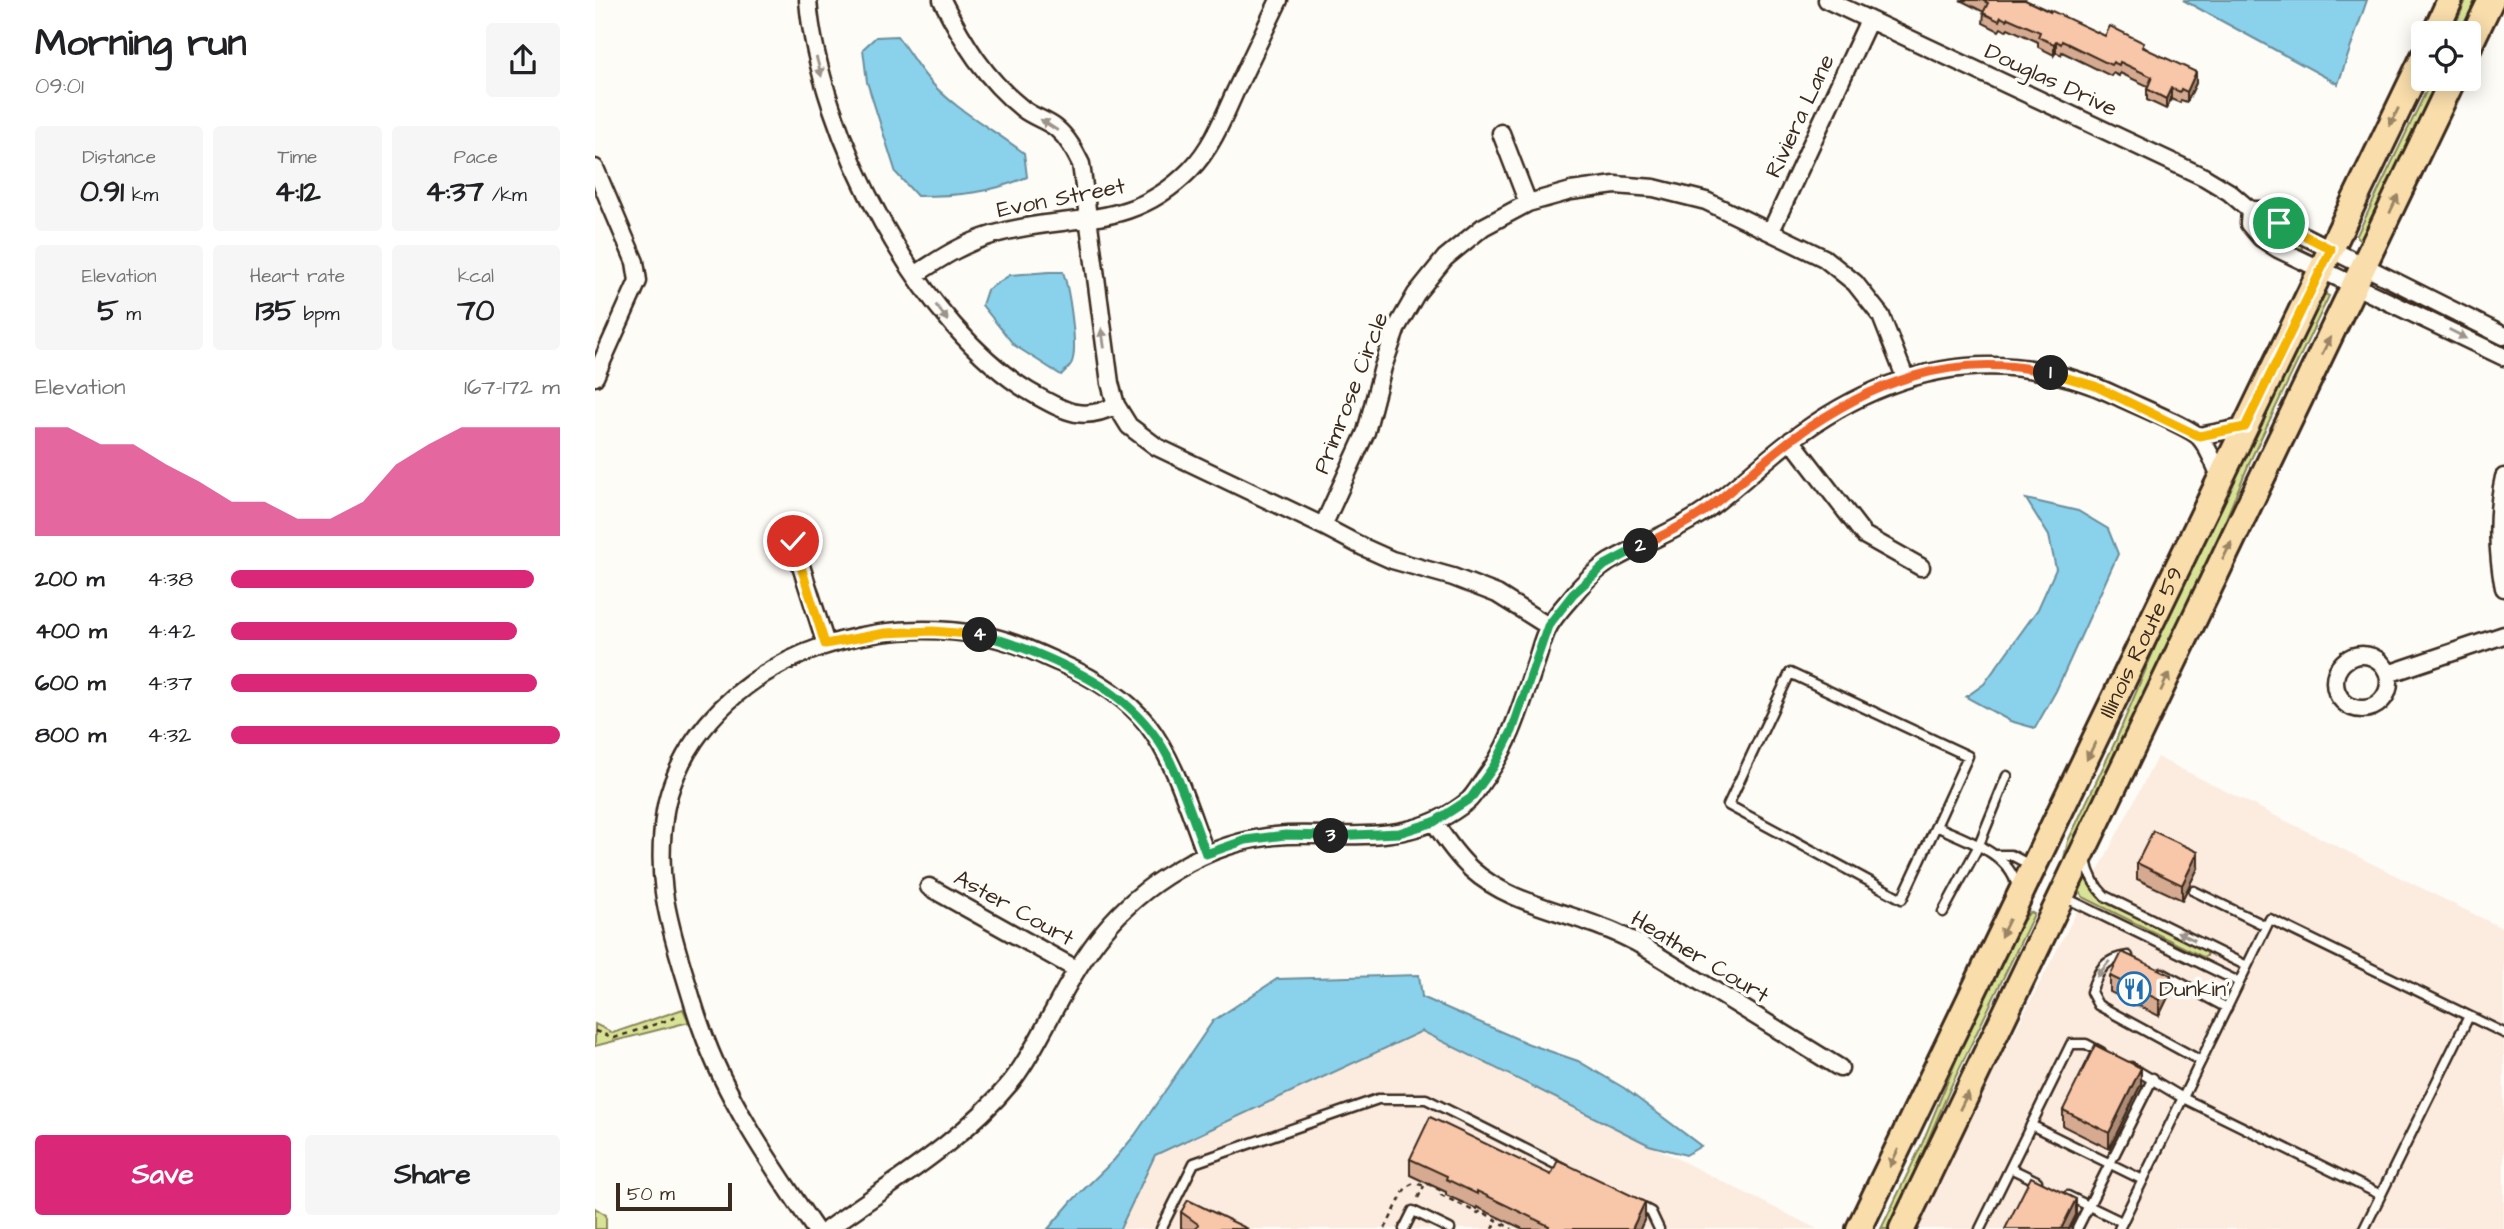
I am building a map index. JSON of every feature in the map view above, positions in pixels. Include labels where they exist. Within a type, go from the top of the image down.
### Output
[{"type":"main road","points":[[2441,21],[2451,0]]},
{"type":"main road","points":[[2481,21],[2491,0]]},
{"type":"main road","name":"Illinois Route 59","points":[[1859,1229],[2411,83]]},
{"type":"main road","name":"Illinois Route 59","points":[[1902,1229],[2447,91]]},
{"type":"main road","points":[[2035,867],[2062,896]]},
{"type":"street","points":[[808,0],[810,31],[820,73],[865,188],[886,229],[947,320],[981,356],[1025,389],[1056,406],[1080,415],[1101,413],[1116,405]]},
{"type":"street","points":[[942,0],[965,45],[989,77],[1024,109],[1056,128],[1071,144],[1081,164],[1110,383],[1116,405],[1129,426],[1157,447],[1391,560],[1453,577],[1497,594],[1548,626]]},
{"type":"street","name":"Evon Street","points":[[915,275],[955,248],[996,233],[1127,212],[1157,197],[1190,170],[1213,138],[1278,0]]},
{"type":"street","name":"Douglas Drive","points":[[1827,0],[2204,177],[2229,192],[2250,210],[2261,210],[2326,259],[2504,336]]},
{"type":"street","name":"Riviera Lane","points":[[1771,231],[1869,20]]},
{"type":"street","points":[[1501,133],[1528,203]]},
{"type":"street","points":[[595,168],[635,262],[638,281],[595,377]]},
{"type":"street","name":"Primrose Circle","points":[[1323,526],[1366,432],[1383,367],[1397,327],[1416,294],[1445,258],[1483,228],[1528,203],[1571,191],[1615,185],[1654,188],[1706,201],[1824,258],[1854,283],[1881,316],[1905,377]]},
{"type":"street","name":"Douglas Drive","points":[[2250,210],[2249,224],[2261,238],[2278,249],[2326,259]]},
{"type":"street","name":"Douglas Drive","points":[[2360,275],[2504,357]]},
{"type":"street","points":[[828,1229],[950,1141],[983,1112],[1014,1079],[1076,969],[1105,928],[1142,893],[1177,869],[1206,854],[1246,840],[1285,835],[1363,836],[1399,833],[1434,822],[1471,798],[1494,766],[1512,731],[1548,626],[1573,594],[1605,565],[1704,512],[1791,440],[1842,405],[1905,377],[1965,367],[2039,370],[2095,386],[2199,436],[2221,478]]},
{"type":"street","points":[[2199,436],[2245,427]]},
{"type":"street","points":[[1791,440],[1864,535],[1920,567]]},
{"type":"street","points":[[2504,477],[2499,524],[2504,588]]},
{"type":"street","points":[[793,541],[825,644]]},
{"type":"street","points":[[815,1229],[769,1162],[729,1089],[701,1029],[667,916],[660,864],[665,808],[683,758],[710,718],[741,688],[777,664],[825,644],[885,633],[933,631],[982,635],[1023,648],[1085,674],[1123,699],[1147,723],[1167,756],[1206,854]]},
{"type":"street","points":[[2388,674],[2504,635]]},
{"type":"street","name":"Heather Court","points":[[1434,822],[1451,848],[1472,870],[1497,886],[1522,899],[1606,928],[1639,944],[1840,1068]]},
{"type":"street","name":"Aster Court","points":[[929,887],[1076,969]]},
{"type":"lane","points":[[1790,673],[1968,756],[1936,826],[1902,899],[1728,805],[1790,673]]},
{"type":"lane","points":[[1943,912],[1978,847],[2007,776]]},
{"type":"lane","points":[[1936,826],[1996,855],[2011,871],[2020,898]]},
{"type":"lane","points":[[2084,850],[2092,880],[2105,896],[2247,966]]},
{"type":"lane","points":[[1996,855],[2011,855],[2035,867]]},
{"type":"lane","points":[[2193,891],[2266,926]]},
{"type":"lane","points":[[2062,896],[2239,982]]},
{"type":"lane","points":[[2055,1190],[2089,1206],[2120,1226],[2270,919],[2504,1033]]},
{"type":"lane","points":[[2138,961],[2127,955],[2111,959],[2098,971],[2091,992],[2098,1005],[2201,1061]]},
{"type":"lane","points":[[2158,971],[2227,1008]]},
{"type":"lane","points":[[2364,1229],[2469,1016]]},
{"type":"lane","points":[[1980,1229],[2071,1044],[2086,1044],[2108,1055]]},
{"type":"lane","points":[[2119,1061],[2153,1078],[2183,1098],[2381,1195]]},
{"type":"lane","points":[[2077,1229],[2153,1078]]},
{"type":"lane","points":[[1161,1229],[1194,1163],[1378,1098],[1426,1099],[1576,1174]]},
{"type":"lane","points":[[2031,1125],[2143,1180]]},
{"type":"lane","points":[[2010,1168],[2044,1184]]},
{"type":"lane","points":[[1626,1199],[1651,1212],[1659,1229]]},
{"type":"lane","points":[[1404,1229],[1413,1211],[1450,1229]]},
{"type":"path","points":[[595,1031],[614,1038],[677,1017]]},
{"type":"path","points":[[1385,1229],[1406,1187],[1414,1183],[1424,1186],[1428,1184],[1442,1191],[1441,1195],[1478,1213],[1481,1210],[1512,1229]]},
{"type":"path","points":[[1418,1198],[1424,1186]]},
{"type":"path","points":[[1493,1229],[1497,1222]]},
{"type":"shaded area","points":[[2157,757],[2504,929],[2504,1229],[1912,1229]]},
{"type":"shaded area","points":[[1422,1030],[1817,1229],[1120,1229],[1155,1155]]},
{"type":"green space","points":[[2466,0],[2480,0],[2470,21],[2457,21]]},
{"type":"green space","points":[[2426,91],[2437,91],[2368,232],[2361,241],[2357,235]]},
{"type":"green space","points":[[2257,216],[2301,242],[2302,248],[2297,250],[2277,240],[2257,225]]},
{"type":"green space","points":[[2325,294],[2329,296],[2250,461],[2203,574],[2067,864],[2063,862],[2068,841],[2116,740],[2182,583],[2317,303]]},
{"type":"green space","points":[[2085,878],[2099,897],[2108,904],[2203,949],[2207,956],[2203,957],[2083,897],[2079,890]]},
{"type":"green space","points":[[2030,912],[2034,914],[1952,1084],[1890,1229],[1881,1229],[1922,1144],[1976,1012],[2015,931]]},
{"type":"green space","points":[[683,1009],[689,1022],[595,1046],[595,1024],[613,1033]]},
{"type":"green space","points":[[595,1208],[606,1215],[606,1229],[595,1229]]},
{"type":"water","points":[[2183,0],[2367,0],[2338,84]]},
{"type":"water","points":[[897,36],[920,70],[939,91],[1024,153],[1027,177],[1000,187],[973,192],[917,196],[896,173],[867,82],[863,49],[876,37]]},
{"type":"water","points":[[1063,272],[1072,317],[1074,354],[1071,364],[1061,375],[1014,345],[982,305],[987,290],[1010,275]]},
{"type":"water","points":[[2026,499],[2078,511],[2108,529],[2118,554],[2056,691],[2035,728],[2010,721],[1966,697],[1984,684],[2038,609],[2056,569],[2049,536]]},
{"type":"water","points":[[1419,975],[1422,997],[1529,1044],[1578,1061],[1624,1088],[1701,1146],[1686,1155],[1649,1145],[1422,1031],[1155,1155],[1120,1229],[1048,1229],[1135,1135],[1213,1021],[1277,979]]},
{"type":"building","points":[[1982,0],[2025,0],[2105,36],[2110,26],[2144,43],[2142,47],[2196,72],[2187,92],[2171,88],[2166,99],[2147,89],[2152,77],[2120,62],[2119,65],[2113,62],[2111,65],[2062,41],[2061,44],[2056,41],[2054,44],[2038,37],[2040,32],[2008,18],[2006,20],[2001,17],[1999,21],[1983,13],[1988,3]]},
{"type":"building","points":[[2153,831],[2198,852],[2182,885],[2137,863]]},
{"type":"building","points":[[2122,952],[2171,975],[2159,1000],[2110,976]]},
{"type":"building","points":[[2095,1045],[2141,1068],[2109,1133],[2063,1110]]},
{"type":"building","points":[[1430,1117],[1551,1175],[1558,1160],[1645,1202],[1632,1229],[1550,1229],[1549,1226],[1477,1191],[1477,1194],[1410,1159]]},
{"type":"building","points":[[2031,1177],[2076,1199],[2061,1229],[2005,1229]]},
{"type":"building","points":[[1188,1200],[1248,1229],[1196,1229],[1198,1224],[1181,1212]]},
{"type":"place","name":"Dunkin'","points":[[2134,989]]},
{"type":"route","points":[[793,541],[825,644],[885,633],[933,631],[982,635],[1023,648],[1085,674],[1123,699],[1147,723],[1167,756],[1206,854],[1246,840],[1285,835],[1363,836],[1399,833],[1434,822],[1471,798],[1494,766],[1512,731],[1548,626],[1573,594],[1605,565],[1704,512],[1791,440],[1842,405],[1870,391],[1905,377],[1946,369],[1988,366],[2039,370],[2095,386],[2199,436],[2245,427],[2331,249],[2279,223]]}]
